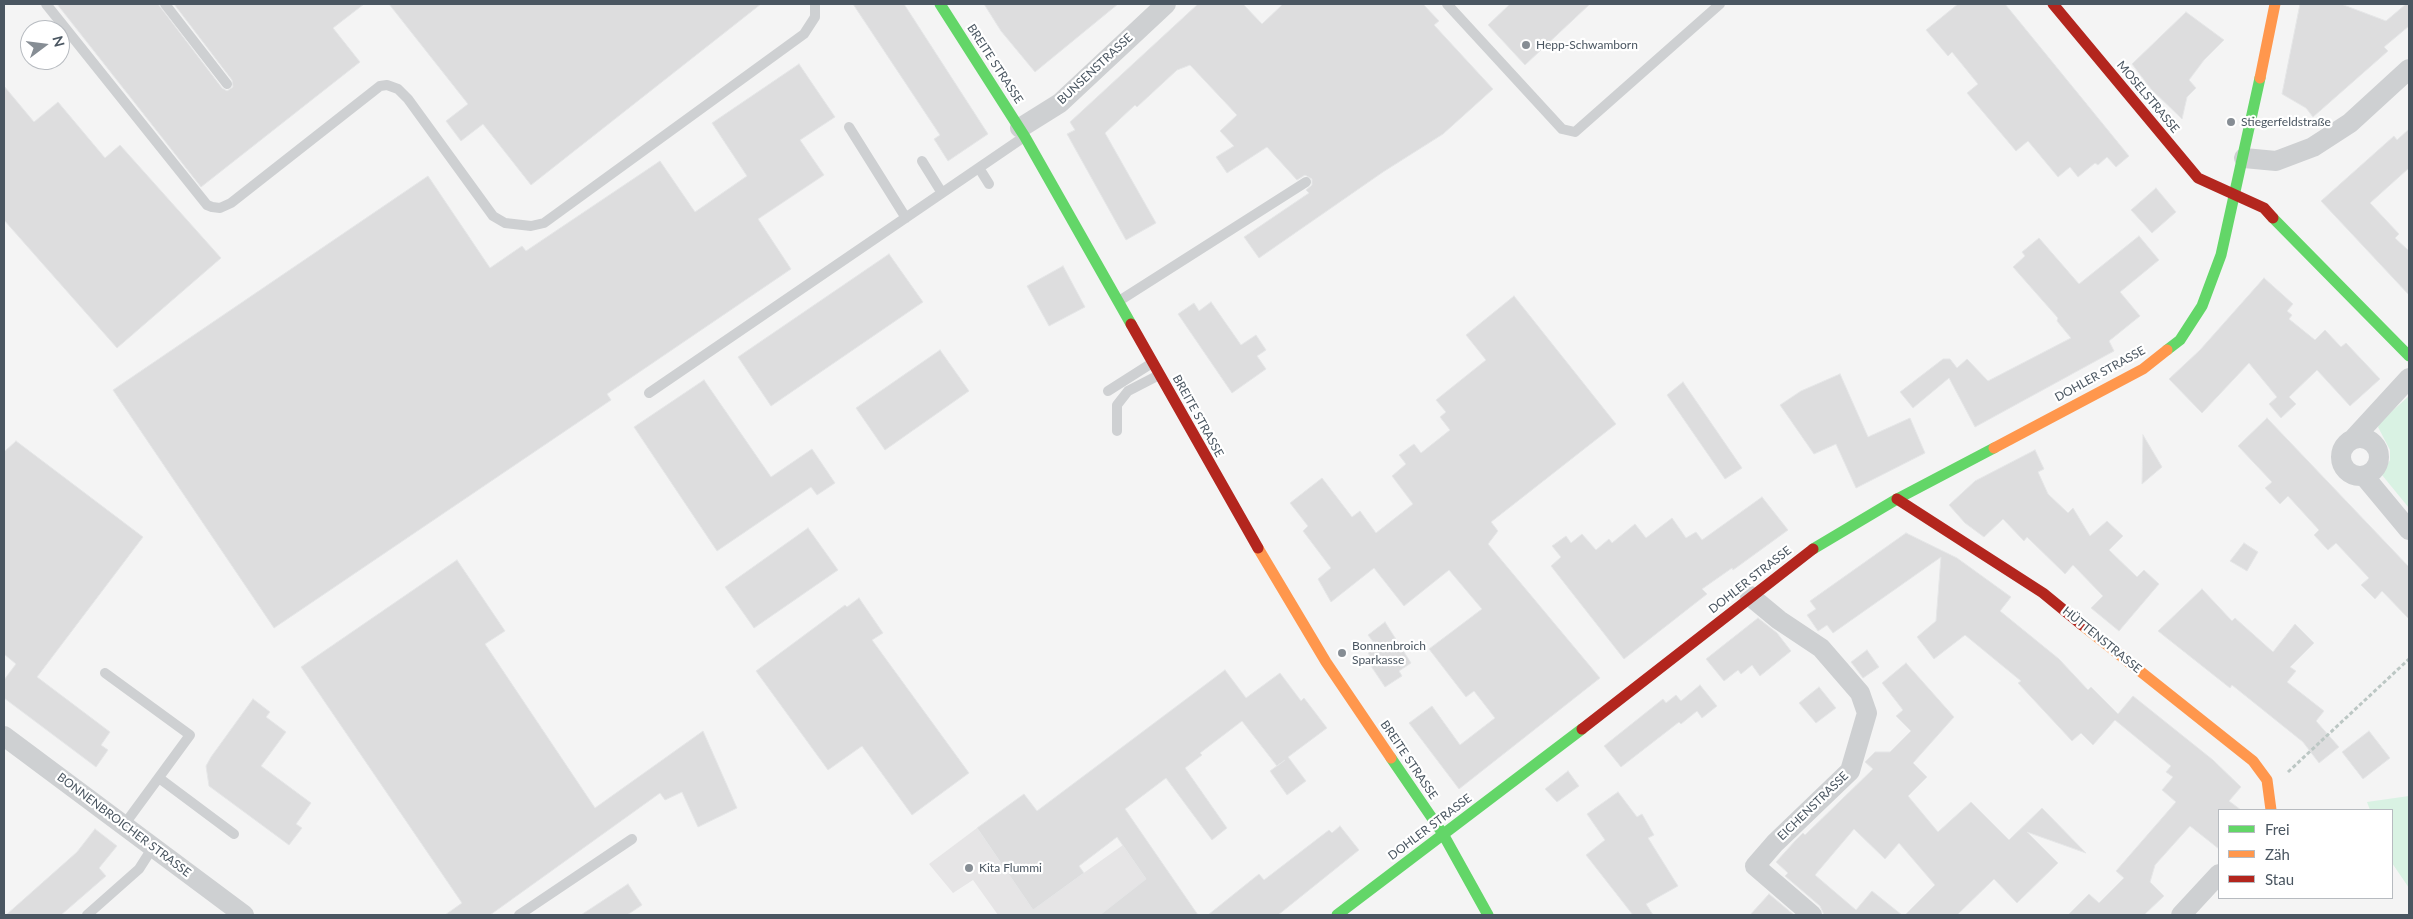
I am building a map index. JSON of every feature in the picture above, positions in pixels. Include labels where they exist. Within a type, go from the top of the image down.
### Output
[{"type":"main road","name":"BREITE STRASSE","points":[[940,4],[1022,132],[1264,560],[1326,662],[1442,834],[1488,915]]},
{"type":"main road","name":"MOSELSTRASSE","points":[[2053,4],[2198,178],[2234,194]]},
{"type":"main road","name":"DOHLER STRASSE","points":[[1337,915],[1536,765],[1750,596],[1818,545],[1897,499],[2143,369],[2180,340],[2202,306],[2221,255],[2244,158],[2275,4]]},
{"type":"main road","points":[[2234,194],[2264,208],[2409,356]]},
{"type":"main road","name":"HÜTTENSTRASSE","points":[[1897,499],[2044,593],[2253,761],[2267,780],[2271,809]]},
{"type":"street","name":"BUNSENSTRASSE","points":[[1022,132],[1060,103],[1166,4]]},
{"type":"street","points":[[2244,158],[2276,161],[2313,147],[2350,123],[2409,69]]},
{"type":"street","points":[[2409,378],[2348,443],[2341,453],[2343,465],[2352,474],[2364,476],[2409,530]]},
{"type":"street","points":[[2353,439],[2365,439],[2375,445],[2378,451],[2379,456],[2375,469],[2364,476]]},
{"type":"street","name":"EICHENSTRASSE","points":[[1750,596],[1779,620],[1821,648],[1860,693],[1867,714],[1850,771],[1775,843],[1755,866],[1812,915]]},
{"type":"street","name":"BONNENBROICHER STRASSE","points":[[4,736],[244,915]]},
{"type":"street","points":[[2181,915],[2218,875]]},
{"type":"lane","points":[[46,4],[212,208],[220,208],[231,203],[380,86],[387,86],[398,89],[408,99],[494,216],[505,223],[531,226],[544,223],[804,34],[815,17],[815,4]]},
{"type":"lane","points":[[165,4],[227,84]]},
{"type":"lane","points":[[1447,4],[1562,129],[1575,132],[1720,4]]},
{"type":"lane","points":[[849,127],[906,218]]},
{"type":"lane","points":[[649,393],[979,168],[1022,132]]},
{"type":"lane","points":[[922,161],[942,193]]},
{"type":"lane","points":[[979,168],[989,184]]},
{"type":"lane","points":[[1118,302],[1306,182]]},
{"type":"lane","points":[[1108,391],[1153,363]]},
{"type":"lane","points":[[1117,431],[1117,404],[1128,392],[1159,375]]},
{"type":"lane","points":[[105,673],[190,735],[124,825]]},
{"type":"lane","points":[[159,778],[234,834]]},
{"type":"lane","points":[[519,915],[632,839]]},
{"type":"lane","points":[[87,915],[139,869],[154,847]]},
{"type":"path","points":[[2267,780],[2284,776],[2409,659]]},
{"type":"shaded area","name":"Kita Flummi","points":[[977,828],[1033,909],[1123,845],[1155,892],[1129,911],[1132,915],[998,915],[973,880],[953,893],[929,864]]},
{"type":"green space","points":[[2409,396],[2409,508],[2382,475],[2390,460],[2390,450],[2378,427],[2381,421]]},
{"type":"green space","points":[[2409,796],[2409,888],[2393,864],[2393,809],[2370,809],[2367,802]]},
{"type":"building","points":[[57,4],[158,4],[222,88],[227,91],[233,87],[232,80],[174,4],[364,4],[333,28],[360,62],[201,187]]},
{"type":"building","points":[[389,4],[761,4],[531,185],[483,124],[461,141],[446,121],[468,104]]},
{"type":"building","points":[[853,4],[904,4],[988,134],[948,161],[934,139],[940,135]]},
{"type":"building","points":[[984,4],[1118,4],[1035,72],[1001,31]]},
{"type":"building","points":[[1198,4],[1243,4],[1262,24],[1283,4],[1423,4],[1439,21],[1434,25],[1493,89],[1443,134],[1383,172],[1259,258],[1244,237],[1309,193],[1306,190],[1312,185],[1312,179],[1305,175],[1297,180],[1267,147],[1227,173],[1216,157],[1234,146],[1220,131],[1237,115],[1190,65],[1177,70],[1137,107],[1135,105],[1105,133],[1156,223],[1126,240],[1067,134],[1075,130],[1070,122]]},
{"type":"building","name":"Hepp-Schwamborn","points":[[1510,4],[1590,4],[1525,65],[1488,25]]},
{"type":"building","points":[[1958,4],[2005,4],[2129,156],[2116,167],[2107,157],[2098,165],[2095,163],[2078,177],[2070,167],[2058,177],[2028,141],[2016,151],[1967,93],[1978,84],[1952,52],[1948,56],[1926,30]]},
{"type":"building","points":[[2300,4],[2341,4],[2386,21],[2406,4],[2409,4],[2409,26],[2384,47],[2388,51],[2313,117],[2306,108],[2282,94]]},
{"type":"building","points":[[2186,12],[2224,40],[2204,60],[2189,80],[2196,88],[2187,97],[2182,119],[2151,89],[2132,64]]},
{"type":"building","points":[[799,64],[835,117],[800,140],[824,175],[758,219],[791,269],[607,394],[611,400],[274,628],[113,390],[428,176],[490,268],[522,246],[526,251],[660,161],[695,212],[747,176],[712,123]]},
{"type":"building","points":[[4,86],[34,122],[58,102],[105,158],[120,145],[221,258],[117,348],[4,220]]},
{"type":"building","points":[[2409,129],[2409,168],[2370,203],[2399,234],[2395,238],[2409,251],[2409,295],[2321,201],[2394,136],[2397,140]]},
{"type":"building","points":[[2156,188],[2176,212],[2152,233],[2131,210]]},
{"type":"building","points":[[2139,236],[2159,260],[2120,292],[2140,316],[2109,341],[2114,351],[1975,427],[1949,378],[1913,408],[1900,392],[1943,359],[1950,359],[1957,368],[1967,359],[1988,381],[2071,338],[2057,321],[2058,318],[2013,267],[2025,256],[2022,252],[2039,238],[2079,284]]},
{"type":"building","points":[[889,254],[923,302],[771,406],[738,357]]},
{"type":"building","points":[[1063,266],[1085,307],[1049,326],[1027,286]]},
{"type":"building","points":[[2264,278],[2293,304],[2287,311],[2292,315],[2289,319],[2315,340],[2325,330],[2341,347],[2346,343],[2380,379],[2350,406],[2317,370],[2289,397],[2296,404],[2281,418],[2269,404],[2277,397],[2249,363],[2202,413],[2169,379],[2200,350]]},
{"type":"building","points":[[1514,296],[1616,424],[1491,522],[1498,531],[1488,544],[1600,678],[1459,789],[1409,723],[1432,706],[1460,745],[1495,718],[1474,691],[1466,697],[1429,649],[1482,609],[1449,570],[1404,606],[1374,568],[1331,602],[1318,579],[1331,568],[1303,531],[1308,526],[1290,503],[1322,478],[1352,517],[1360,511],[1376,533],[1413,504],[1392,476],[1406,464],[1399,455],[1414,444],[1421,453],[1450,430],[1440,417],[1446,412],[1436,400],[1486,360],[1466,335]]},
{"type":"building","points":[[1211,302],[1241,345],[1256,335],[1266,350],[1257,356],[1266,369],[1232,393],[1178,314],[1194,303],[1199,311]]},
{"type":"building","points":[[940,350],[969,391],[885,450],[856,408]]},
{"type":"building","points":[[1840,374],[1868,437],[1910,418],[1925,453],[1856,488],[1836,444],[1814,454],[1780,405],[1801,391]]},
{"type":"building","points":[[704,380],[771,477],[812,449],[835,483],[817,495],[811,487],[717,551],[634,427]]},
{"type":"building","points":[[1683,382],[1742,468],[1725,479],[1667,395]]},
{"type":"building","points":[[2267,418],[2409,567],[2409,619],[2382,591],[2375,599],[2361,585],[2369,578],[2336,543],[2328,550],[2314,535],[2319,530],[2288,496],[2280,504],[2265,488],[2272,482],[2238,446]]},
{"type":"building","points":[[2143,435],[2162,467],[2142,484]]},
{"type":"building","points":[[16,441],[143,537],[37,677],[110,732],[101,745],[108,750],[96,767],[4,698],[4,680],[16,664],[4,654],[4,452]]},
{"type":"building","points":[[2035,450],[2044,469],[2038,472],[2048,494],[2068,513],[2073,508],[2090,536],[2107,521],[2123,536],[2109,550],[2137,577],[2144,570],[2159,584],[2119,631],[2091,608],[2103,596],[2073,565],[2065,574],[2027,537],[2024,541],[2003,519],[1984,537],[1965,523],[1949,505],[1975,481]]},
{"type":"building","points":[[1762,497],[1788,530],[1733,570],[1732,568],[1702,589],[1707,594],[1624,659],[1551,566],[1561,557],[1552,546],[1566,536],[1571,543],[1582,534],[1596,550],[1609,539],[1612,543],[1635,524],[1646,538],[1672,518],[1686,538],[1696,532],[1702,540]]},
{"type":"building","points":[[808,528],[838,570],[754,628],[725,587]]},
{"type":"building","points":[[1906,533],[1957,558],[2011,597],[2000,611],[2059,659],[2088,690],[2091,687],[2118,714],[2133,696],[2213,760],[2241,787],[2229,801],[2240,809],[2218,809],[2218,848],[2190,826],[2155,865],[2150,882],[2164,896],[2144,915],[2068,915],[2089,894],[2099,903],[2124,878],[2116,871],[2176,802],[2162,790],[2173,777],[2166,772],[2171,766],[2115,720],[2093,745],[2081,733],[2072,741],[2018,683],[2021,681],[1965,635],[1934,659],[1917,637],[1936,621],[1941,557],[1833,633],[1827,625],[1818,631],[1807,615],[1816,609],[1810,601]]},
{"type":"building","points":[[2244,543],[2258,552],[2247,571],[2230,561]]},
{"type":"building","points":[[457,560],[505,631],[485,644],[595,808],[703,731],[737,808],[698,827],[682,792],[665,800],[660,793],[490,915],[445,915],[462,903],[301,667]]},
{"type":"building","points":[[2202,589],[2232,621],[2235,618],[2273,652],[2295,624],[2314,643],[2290,667],[2296,671],[2287,682],[2324,711],[2316,721],[2339,747],[2319,763],[2303,742],[2232,685],[2230,688],[2158,631]]},
{"type":"building","points":[[859,598],[883,633],[872,640],[969,773],[912,815],[862,746],[828,770],[756,671],[845,605],[847,607]]},
{"type":"building","points":[[1758,618],[1777,633],[1791,651],[1760,676],[1752,665],[1741,674],[1738,670],[1724,681],[1706,659]]},
{"type":"building","points":[[1385,622],[1411,663],[1399,671],[1402,676],[1385,687],[1369,663],[1373,660],[1368,653],[1377,647],[1368,635]]},
{"type":"building","points":[[1867,650],[1879,667],[1863,678],[1851,662]]},
{"type":"building","points":[[1906,663],[1954,717],[1913,763],[1927,777],[1908,796],[1938,832],[1971,802],[2009,840],[2042,808],[2086,853],[2027,832],[2058,863],[2017,903],[1994,879],[1957,915],[1905,915],[1935,885],[1899,843],[1885,859],[1854,829],[1815,875],[1856,910],[1872,891],[1902,915],[1824,915],[1820,906],[1785,876],[1788,873],[1776,862],[1803,833],[1805,835],[1873,769],[1865,762],[1875,752],[1890,752],[1911,731],[1896,716],[1903,710],[1882,683]]},
{"type":"building","points":[[1225,670],[1246,698],[1280,673],[1301,701],[1304,698],[1327,728],[1288,757],[1306,781],[1287,795],[1270,771],[1277,766],[1242,721],[1200,753],[1202,755],[1185,768],[1227,828],[1212,840],[1166,778],[1125,809],[1198,915],[1100,915],[1146,879],[1117,837],[1079,866],[1084,873],[1033,910],[977,828],[1024,794],[1037,811]]},
{"type":"building","points":[[1700,685],[1717,706],[1702,718],[1697,711],[1681,724],[1679,722],[1621,767],[1604,746],[1663,699],[1666,703],[1676,695],[1681,701]]},
{"type":"building","points":[[1819,687],[1836,708],[1816,723],[1799,703]]},
{"type":"building","points":[[253,699],[270,712],[266,717],[286,732],[261,766],[311,803],[296,824],[302,828],[289,845],[209,786],[206,766]]},
{"type":"building","points":[[2369,731],[2390,758],[2363,779],[2342,752]]},
{"type":"building","points":[[1568,771],[1579,786],[1557,802],[1545,789]]},
{"type":"building","points":[[1618,792],[1637,817],[1642,814],[1654,835],[1648,838],[1678,886],[1646,904],[1653,915],[1633,915],[1586,855],[1605,840],[1587,814]]},
{"type":"building","points":[[1340,826],[1359,850],[1278,915],[1208,915],[1259,874],[1264,880],[1329,830],[1332,833]]},
{"type":"building","points":[[95,829],[117,846],[99,868],[106,876],[61,915],[6,915],[77,852]]},
{"type":"building","points":[[628,884],[642,905],[627,915],[581,915]]},
{"type":"building","points":[[1769,894],[1794,915],[1750,915]]},
{"type":"traffic: fast","points":[[940,4],[1025,137],[1131,324]]},
{"type":"traffic: fast","points":[[2167,350],[2180,340],[2202,306],[2221,255],[2260,78]]},
{"type":"traffic: fast","points":[[2273,218],[2409,356]]},
{"type":"traffic: fast","points":[[1813,549],[1897,499],[1994,448]]},
{"type":"traffic: fast","points":[[1337,915],[1582,729]]},
{"type":"traffic: fast","points":[[1391,758],[1443,834],[1488,915]]},
{"type":"traffic: slow","points":[[2260,78],[2275,4]]},
{"type":"traffic: slow","points":[[1994,448],[2143,369],[2167,350]]},
{"type":"traffic: slow","points":[[1258,548],[1326,662],[1391,758]]},
{"type":"traffic: slow","points":[[2082,625],[2253,761],[2267,780],[2271,809]]},
{"type":"traffic: jam","points":[[2053,4],[2198,178],[2264,208],[2273,218]]},
{"type":"traffic: jam","points":[[1131,324],[1258,548]]},
{"type":"traffic: jam","points":[[1897,499],[2043,593],[2082,625]]},
{"type":"traffic: jam","points":[[1582,729],[1813,549]]},
{"type":"place","name":"Hepp-Schwamborn","points":[[1526,45]]},
{"type":"place","name":"Stiegerfeldstraße","points":[[2231,122]]},
{"type":"place","name":"Bonnenbroich Sparkasse","points":[[1342,653]]},
{"type":"place","name":"Kita Flummi","points":[[969,868]]}]
